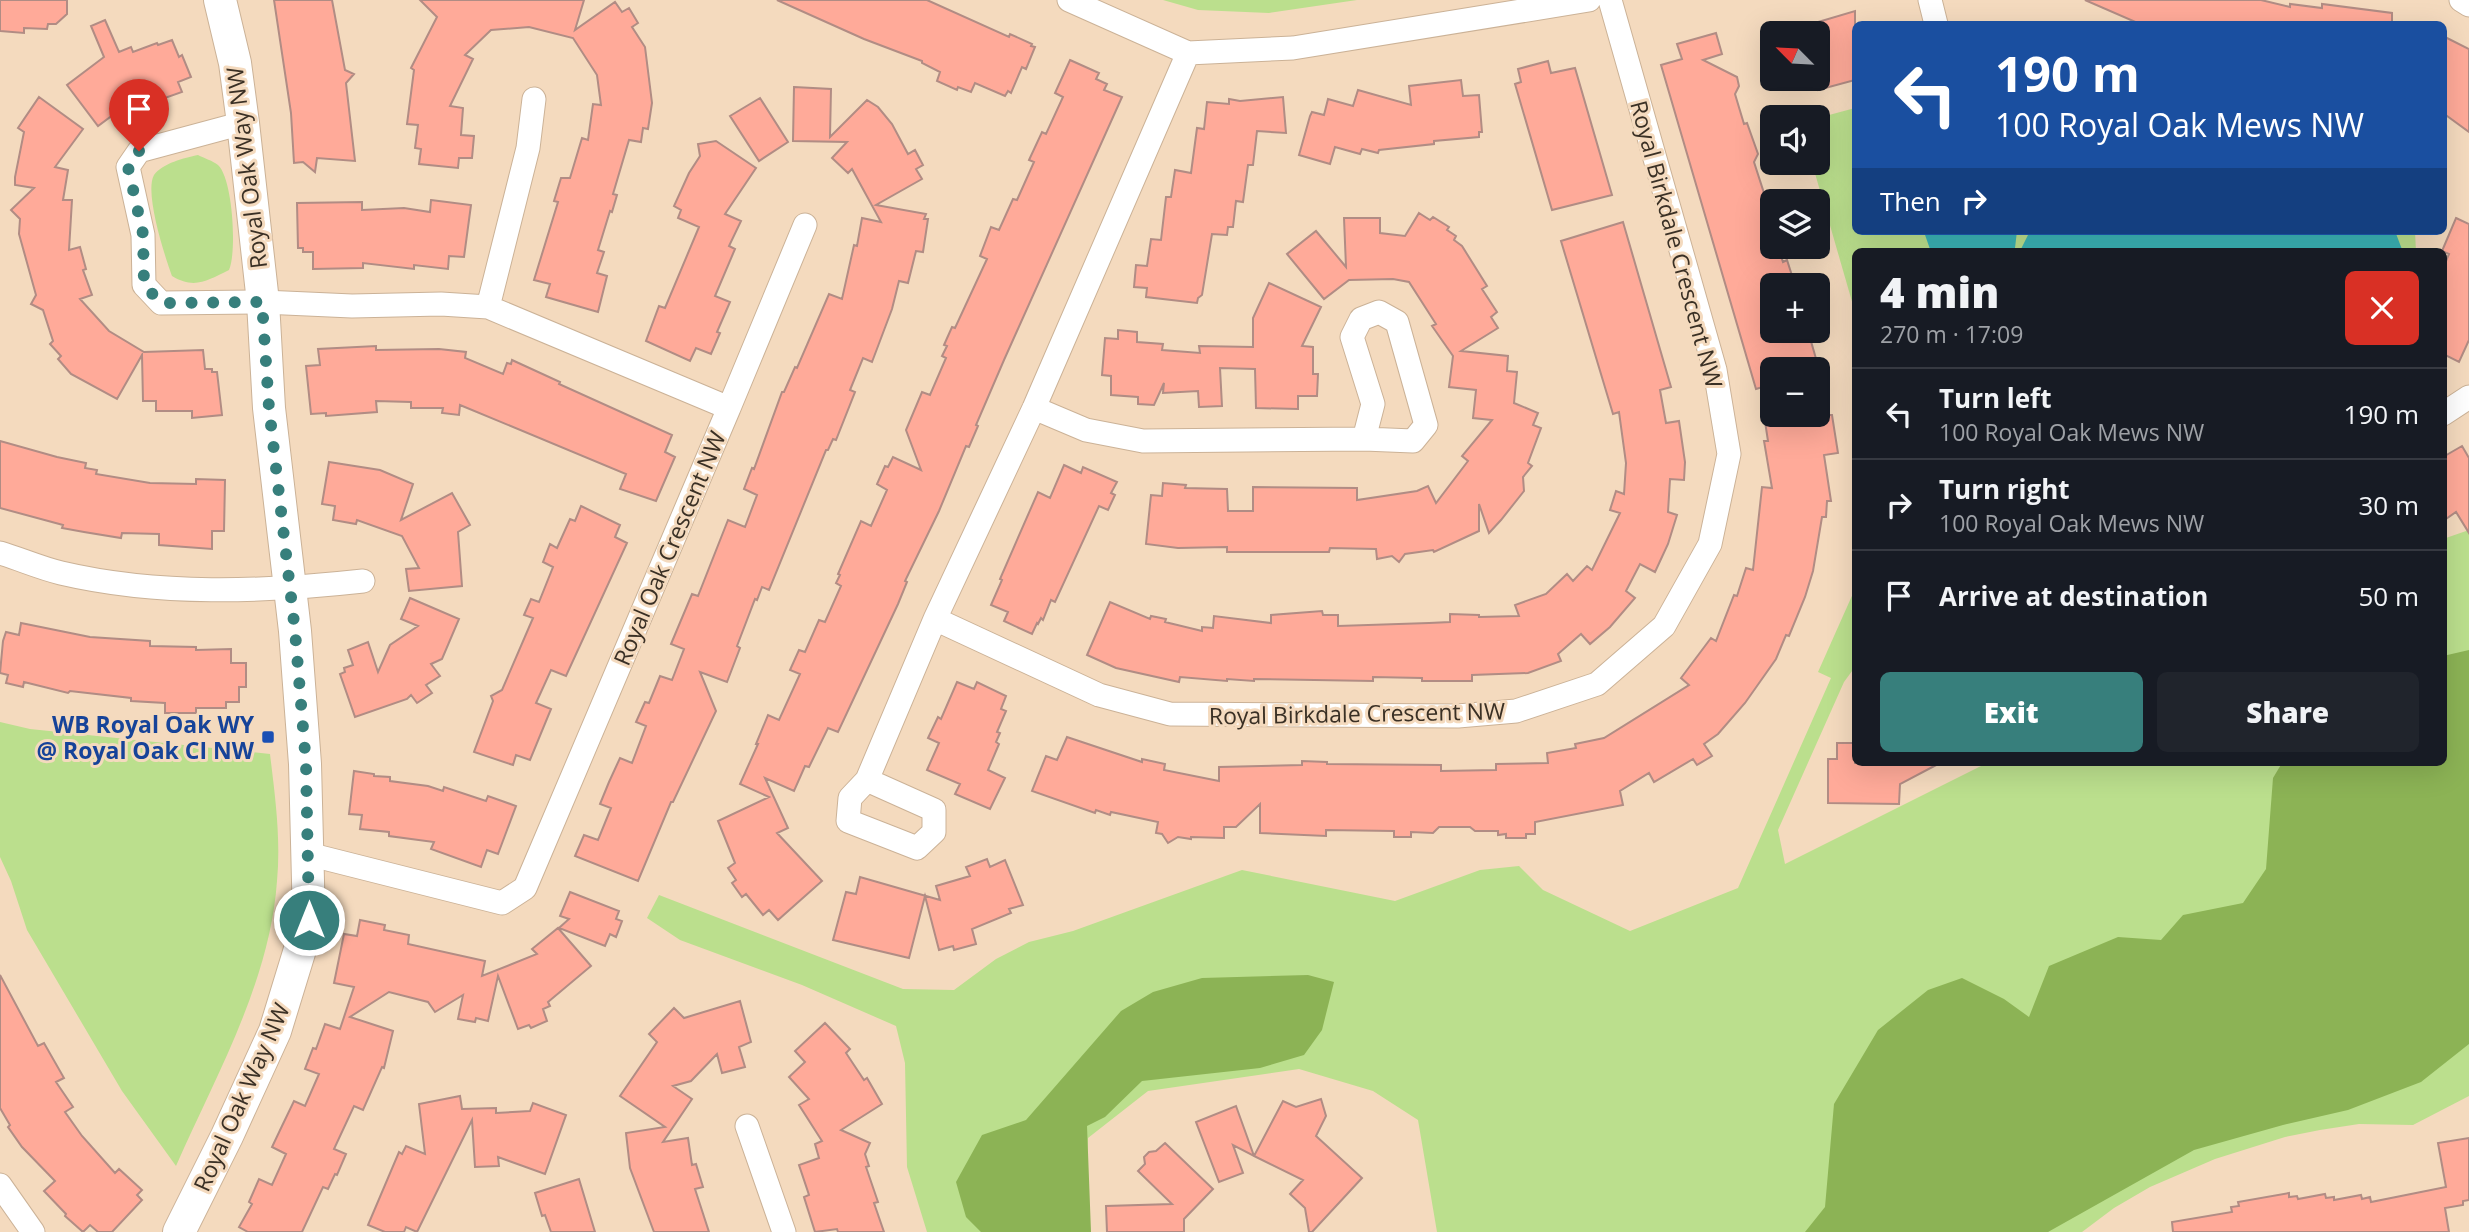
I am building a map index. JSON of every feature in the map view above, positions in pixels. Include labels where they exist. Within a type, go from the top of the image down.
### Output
[{"type":"street","name":"Royal Oak Way NW","points":[[179,1232],[275,1031],[309,920],[306,764],[295,631],[269,408],[262,302],[243,123],[235,63],[220,0]]},
{"type":"street","points":[[1069,0],[1188,53],[1293,48],[1589,0]]},
{"type":"street","name":"Royal Birkdale Crescent NW","points":[[935,619],[1099,695],[1170,714],[1458,716],[1516,711],[1597,684],[1664,626],[1710,544],[1729,454],[1715,370],[1610,0]]},
{"type":"street","points":[[1930,0],[1935,21]]},
{"type":"street","points":[[2462,0],[2469,5]]},
{"type":"street","points":[[867,780],[935,619],[1034,408],[1188,53]]},
{"type":"street","points":[[488,307],[528,148],[534,99]]},
{"type":"street","name":"Royal Oak Crescent NW","points":[[243,123],[139,151],[128,167],[143,234],[144,285],[161,303],[262,302],[352,306],[441,304],[488,307],[729,408],[525,888],[502,903],[308,854]]},
{"type":"street","points":[[729,408],[805,225]]},
{"type":"street","points":[[1034,408],[1086,430],[1143,441],[1364,439],[1413,442],[1426,425],[1397,322],[1379,312],[1361,319],[1352,337],[1373,404],[1364,439]]},
{"type":"street","points":[[2447,411],[2469,397]]},
{"type":"street","points":[[0,553],[59,573],[127,585],[218,590],[290,589],[363,582]]},
{"type":"street","points":[[747,1126],[784,1232]]},
{"type":"street","points":[[0,1185],[33,1232]]},
{"type":"green space","points":[[1163,0],[1357,0],[1269,13],[1198,10]]},
{"type":"green space","points":[[1852,109],[1852,235],[2415,235],[2416,248],[1852,248],[1852,302],[1830,225],[1830,189],[1820,189],[1815,175],[1830,175],[1830,115]]},
{"type":"green space","points":[[198,155],[218,165],[223,173],[230,200],[233,248],[229,270],[195,283],[172,276],[153,209],[152,183],[154,175],[163,167]]},
{"type":"green space","points":[[2469,530],[2469,1096],[2413,1125],[2359,1124],[2320,1130],[2285,1137],[2215,1159],[2150,1187],[2114,1208],[2082,1232],[1437,1232],[1418,1120],[1373,1091],[1299,1069],[1148,1091],[1088,1138],[1083,1232],[927,1232],[907,1167],[905,1063],[896,1026],[802,985],[680,940],[647,918],[659,895],[903,989],[954,990],[996,959],[1029,942],[1073,931],[1242,870],[1395,901],[1480,870],[1519,866],[1543,890],[1630,931],[1738,888],[1831,678],[1818,672],[1852,596],[1852,671],[1844,682],[1778,830],[1785,864],[1981,766],[2447,766],[2447,538]]},
{"type":"green space","points":[[2469,650],[2469,1044],[2421,1082],[2348,1110],[2194,1150],[2048,1232],[1805,1232],[1825,1207],[1834,1104],[1878,1030],[1928,990],[1962,978],[2004,999],[2029,1017],[2049,966],[2118,937],[2161,940],[2183,915],[2243,903],[2266,869],[2273,778],[2280,766],[2447,766],[2447,655]]},
{"type":"green space","points":[[0,722],[30,729],[270,754],[277,817],[278,865],[272,919],[264,955],[239,1027],[176,1166],[122,1091],[27,930],[0,857]]},
{"type":"green space","points":[[1308,975],[1334,982],[1322,1030],[1304,1055],[1260,1068],[1142,1081],[1105,1117],[1087,1126],[1091,1232],[981,1232],[966,1217],[956,1182],[982,1135],[1026,1120],[1121,1011],[1153,992],[1202,978]]},
{"type":"water","points":[[1925,235],[2017,235],[2015,248],[1930,248]]},
{"type":"water","points":[[2028,235],[2397,235],[2401,248],[2022,248]]},
{"type":"building","points":[[0,0],[67,0],[67,14],[56,24],[48,24],[47,29],[24,28],[24,33],[0,31]]},
{"type":"building","points":[[274,0],[332,0],[345,70],[354,74],[346,83],[355,161],[317,158],[315,172],[303,162],[294,163],[291,113]]},
{"type":"building","points":[[420,0],[584,0],[575,30],[615,2],[622,12],[629,8],[638,23],[632,27],[645,47],[652,103],[648,129],[643,128],[641,142],[629,140],[613,194],[617,195],[598,250],[604,252],[597,273],[607,276],[598,312],[546,297],[550,284],[534,280],[558,202],[554,201],[561,178],[570,178],[582,138],[588,140],[593,104],[601,105],[597,75],[573,38],[529,27],[491,30],[465,55],[473,59],[450,106],[463,108],[461,135],[474,136],[472,158],[459,158],[458,168],[419,164],[421,149],[415,148],[418,125],[407,124],[414,70],[411,68],[437,17]]},
{"type":"building","points":[[777,0],[927,0],[1035,47],[1026,69],[1022,67],[1011,93],[1008,91],[1005,96],[975,83],[971,92],[958,87],[957,90],[937,81],[940,72],[922,61],[864,39]]},
{"type":"building","points":[[2085,0],[2261,0],[2290,7],[2290,4],[2322,8],[2322,4],[2392,13],[2392,21],[2133,21]]},
{"type":"building","points":[[1855,11],[1855,21],[1852,21],[1852,81],[1830,87],[1830,21],[1821,21]]},
{"type":"building","points":[[105,20],[119,52],[131,47],[133,52],[172,40],[191,77],[178,82],[182,92],[131,110],[129,103],[98,126],[67,85],[104,57],[91,26]]},
{"type":"building","points":[[1716,33],[1722,54],[1703,60],[1737,77],[1739,86],[1735,94],[1744,124],[1747,123],[1758,154],[1754,162],[1763,189],[1760,189],[1760,259],[1782,259],[1783,262],[1787,260],[1791,273],[1760,273],[1760,343],[1811,343],[1816,357],[1760,357],[1760,388],[1756,389],[1661,65],[1682,59],[1677,44]]},
{"type":"building","points":[[2447,38],[2469,49],[2469,132],[2447,116]]},
{"type":"building","points":[[1070,60],[1099,73],[1096,79],[1107,84],[1104,90],[1122,97],[1004,360],[969,447],[966,446],[939,511],[905,581],[907,582],[898,604],[838,732],[828,728],[809,767],[805,766],[794,791],[765,778],[788,828],[777,833],[822,881],[778,920],[769,910],[763,915],[746,894],[742,897],[732,883],[736,880],[728,868],[735,863],[718,821],[769,797],[740,784],[768,715],[779,720],[800,674],[790,670],[799,650],[805,652],[819,620],[825,622],[841,586],[836,583],[840,575],[838,574],[861,521],[871,526],[887,490],[877,484],[885,466],[888,467],[893,457],[921,470],[906,430],[922,392],[930,395],[946,358],[942,356],[947,346],[944,345],[952,327],[955,328],[987,259],[980,256],[991,227],[999,230],[1013,199],[1017,200],[1034,162],[1029,160],[1042,132],[1046,134],[1063,97],[1055,93]]},
{"type":"building","points":[[1548,61],[1551,73],[1575,68],[1612,195],[1552,210],[1515,84],[1521,82],[1518,69]]},
{"type":"building","points":[[1461,80],[1463,96],[1479,95],[1482,132],[1479,132],[1479,137],[1434,141],[1434,144],[1379,150],[1378,153],[1362,149],[1360,154],[1335,147],[1330,164],[1299,155],[1312,112],[1324,115],[1328,99],[1353,106],[1358,90],[1411,105],[1409,86]]},
{"type":"building","points":[[794,87],[831,89],[830,137],[867,100],[878,107],[892,124],[908,154],[915,150],[923,165],[916,169],[922,179],[876,205],[926,214],[924,219],[928,219],[923,252],[916,251],[908,283],[899,281],[892,309],[872,362],[863,358],[850,390],[855,392],[836,440],[833,439],[826,450],[769,590],[762,587],[757,600],[755,599],[727,682],[700,672],[716,711],[671,802],[638,881],[575,856],[584,835],[598,840],[611,808],[600,804],[620,758],[632,763],[646,726],[636,722],[645,702],[649,703],[660,676],[672,680],[684,649],[671,644],[692,594],[698,596],[728,520],[745,527],[757,495],[744,489],[782,392],[795,367],[797,368],[829,294],[842,299],[862,218],[881,222],[852,169],[848,173],[832,158],[847,142],[793,141]]},
{"type":"building","points":[[39,97],[83,129],[55,167],[68,170],[63,200],[72,200],[69,250],[80,247],[86,269],[83,270],[92,295],[80,299],[109,331],[144,352],[203,350],[205,369],[217,372],[222,415],[192,418],[192,411],[156,411],[156,401],[143,401],[142,355],[117,399],[71,374],[58,359],[61,356],[50,344],[53,341],[43,310],[31,304],[36,295],[19,234],[20,219],[11,210],[34,188],[15,185],[15,177],[24,132],[18,128]]},
{"type":"building","points":[[1283,97],[1286,133],[1257,131],[1253,165],[1248,165],[1243,202],[1236,201],[1233,227],[1228,227],[1227,235],[1212,234],[1202,295],[1197,303],[1146,297],[1147,288],[1134,287],[1136,265],[1147,266],[1151,239],[1161,240],[1166,197],[1171,197],[1175,170],[1191,173],[1197,128],[1204,129],[1207,102],[1229,104],[1229,99],[1240,101]]},
{"type":"building","points":[[760,98],[788,142],[759,161],[730,116]]},
{"type":"building","points":[[716,141],[756,168],[725,214],[741,221],[729,246],[735,249],[715,296],[730,302],[717,332],[720,333],[711,354],[696,348],[690,361],[646,341],[659,306],[665,308],[699,227],[678,218],[681,210],[674,206],[700,156],[698,144]]},
{"type":"building","points":[[431,200],[471,205],[464,257],[449,256],[448,269],[414,265],[414,269],[363,263],[363,268],[313,269],[313,252],[303,252],[303,248],[298,248],[297,203],[362,202],[362,210],[404,208],[430,212]]},
{"type":"building","points":[[1419,213],[1430,220],[1433,217],[1449,227],[1447,230],[1456,236],[1454,240],[1462,246],[1487,286],[1482,289],[1497,312],[1491,317],[1498,328],[1461,351],[1508,356],[1507,371],[1517,372],[1514,403],[1538,413],[1533,425],[1541,428],[1528,463],[1532,466],[1523,477],[1524,491],[1501,520],[1489,533],[1479,504],[1479,531],[1434,552],[1405,554],[1399,562],[1392,556],[1377,559],[1376,549],[1227,552],[1227,547],[1178,548],[1146,544],[1151,495],[1162,496],[1163,483],[1186,485],[1185,488],[1227,489],[1228,511],[1253,511],[1253,487],[1357,488],[1357,500],[1417,491],[1428,486],[1436,503],[1468,461],[1462,456],[1492,420],[1473,418],[1476,390],[1449,387],[1453,356],[1432,326],[1436,324],[1409,282],[1393,279],[1349,280],[1324,299],[1287,254],[1316,231],[1346,267],[1344,218],[1380,218],[1380,233],[1405,236]]},
{"type":"building","points":[[2456,218],[2469,224],[2469,340],[2459,362],[2447,356],[2449,254],[2447,248],[2443,248]]},
{"type":"building","points":[[1623,222],[1671,387],[1660,390],[1666,423],[1679,421],[1685,462],[1684,480],[1670,479],[1668,512],[1677,515],[1655,572],[1640,564],[1626,591],[1635,598],[1610,627],[1590,644],[1581,634],[1558,654],[1561,661],[1528,673],[1472,675],[1472,681],[1373,677],[1373,681],[1227,681],[1180,677],[1179,682],[1116,668],[1087,655],[1110,602],[1150,619],[1151,616],[1166,619],[1165,622],[1202,631],[1202,627],[1213,628],[1214,616],[1271,623],[1271,615],[1322,611],[1323,615],[1338,615],[1338,626],[1450,622],[1450,614],[1479,617],[1519,616],[1515,605],[1546,594],[1567,574],[1573,581],[1587,566],[1592,570],[1620,513],[1610,510],[1616,491],[1624,494],[1626,463],[1619,412],[1613,414],[1561,241]]},
{"type":"building","points":[[1269,283],[1321,307],[1302,346],[1313,347],[1313,374],[1318,374],[1317,396],[1298,396],[1298,409],[1256,408],[1255,369],[1220,368],[1222,406],[1199,407],[1198,391],[1163,393],[1164,383],[1154,405],[1138,404],[1138,397],[1111,395],[1111,376],[1102,375],[1105,338],[1118,339],[1118,330],[1137,332],[1137,342],[1163,344],[1162,350],[1200,353],[1199,346],[1253,347],[1253,318]]},
{"type":"building","points":[[376,346],[376,350],[439,349],[466,352],[465,358],[503,374],[507,363],[511,364],[512,360],[672,435],[665,452],[675,457],[656,501],[620,489],[626,474],[460,405],[459,415],[442,413],[443,408],[411,408],[411,402],[376,401],[377,412],[326,416],[326,413],[311,414],[306,366],[320,365],[318,349]]},
{"type":"building","points":[[1832,415],[1838,453],[1824,455],[1831,501],[1827,501],[1826,517],[1822,517],[1813,571],[1805,597],[1776,659],[1745,703],[1718,734],[1704,744],[1712,756],[1697,765],[1693,759],[1654,782],[1649,773],[1620,791],[1623,805],[1535,822],[1535,834],[1526,834],[1526,838],[1506,838],[1506,834],[1498,835],[1498,831],[1475,831],[1470,827],[1439,827],[1433,833],[1411,832],[1411,837],[1394,837],[1394,831],[1326,830],[1326,836],[1260,833],[1260,804],[1236,827],[1224,827],[1224,838],[1178,837],[1168,843],[1162,834],[1156,833],[1158,822],[1111,812],[1110,815],[1096,810],[1095,813],[1032,791],[1046,756],[1057,760],[1067,737],[1142,762],[1142,759],[1165,764],[1164,770],[1219,781],[1219,767],[1302,765],[1302,761],[1327,764],[1441,765],[1441,771],[1496,770],[1496,764],[1548,763],[1547,753],[1576,748],[1575,744],[1604,738],[1689,685],[1681,678],[1711,638],[1716,641],[1734,595],[1737,596],[1746,568],[1753,570],[1762,487],[1772,488],[1764,441],[1768,441],[1766,427],[1830,427]]},
{"type":"building","points":[[0,441],[86,463],[85,468],[97,470],[96,474],[150,483],[196,484],[196,479],[225,480],[224,531],[212,531],[212,549],[159,545],[159,534],[122,533],[121,538],[84,532],[62,528],[63,525],[0,508]]},
{"type":"building","points":[[2462,446],[2469,458],[2469,533],[2456,512],[2447,518],[2447,455]]},
{"type":"building","points":[[329,462],[380,470],[413,484],[401,520],[452,493],[470,525],[458,532],[462,586],[409,591],[406,569],[419,568],[402,536],[357,520],[356,524],[333,520],[335,506],[322,504]]},
{"type":"building","points":[[1064,465],[1081,473],[1083,467],[1117,482],[1111,493],[1115,495],[1108,510],[1099,506],[1055,602],[1051,600],[1043,620],[1041,618],[1037,623],[1032,634],[1004,621],[1008,612],[991,605],[1038,492],[1050,498]]},
{"type":"building","points":[[581,506],[620,525],[615,537],[627,543],[566,676],[551,670],[536,703],[551,709],[530,760],[516,755],[513,765],[474,752],[493,701],[491,696],[502,690],[533,618],[524,615],[531,599],[539,602],[553,567],[543,562],[550,544],[557,548],[570,519],[575,521]]},
{"type":"building","points":[[410,598],[459,619],[442,659],[431,664],[440,676],[426,685],[432,693],[417,703],[411,695],[407,699],[355,717],[340,674],[345,672],[344,668],[353,665],[348,650],[368,642],[378,672],[390,645],[418,626],[401,619]]},
{"type":"building","points":[[21,623],[90,637],[150,641],[150,646],[196,647],[196,650],[231,649],[231,663],[246,663],[246,687],[239,687],[239,702],[226,702],[226,708],[196,708],[196,713],[165,713],[165,703],[131,701],[131,698],[70,691],[68,693],[24,682],[23,687],[6,683],[8,675],[0,673],[3,641],[6,632],[19,635]]},
{"type":"building","points":[[957,682],[974,689],[977,682],[1006,696],[1001,709],[1006,711],[997,732],[1000,733],[996,742],[999,744],[988,770],[1005,778],[990,809],[955,794],[960,784],[927,770],[939,743],[928,738],[938,717],[941,719]]},
{"type":"building","points":[[1837,743],[1852,743],[1852,766],[1934,766],[1900,784],[1899,804],[1828,803],[1828,759],[1837,759]]},
{"type":"building","points":[[354,771],[443,791],[444,787],[486,801],[488,796],[516,806],[498,854],[487,850],[481,867],[431,849],[434,842],[360,829],[362,815],[349,814]]},
{"type":"building","points":[[987,859],[990,867],[1005,860],[1023,905],[1009,909],[1011,913],[972,929],[976,944],[954,950],[953,946],[939,950],[925,896],[909,958],[833,940],[846,892],[856,894],[860,877],[940,900],[936,886],[970,876],[966,867]]},
{"type":"building","points":[[570,892],[619,911],[616,919],[622,921],[616,937],[610,934],[605,946],[559,928],[569,919],[560,916]]},
{"type":"building","points":[[360,920],[385,925],[384,930],[409,935],[408,944],[485,961],[482,976],[537,954],[532,949],[558,928],[591,966],[548,1002],[550,1006],[543,1009],[547,1021],[531,1028],[529,1025],[518,1029],[498,976],[488,1021],[476,1018],[475,1022],[458,1019],[463,995],[435,1012],[428,1002],[389,992],[350,1017],[393,1031],[384,1068],[382,1067],[363,1110],[354,1106],[334,1149],[346,1154],[337,1175],[335,1174],[328,1189],[323,1187],[302,1232],[248,1232],[239,1227],[252,1204],[249,1202],[259,1179],[272,1185],[286,1154],[272,1147],[294,1101],[305,1106],[319,1074],[305,1069],[313,1048],[316,1049],[325,1024],[340,1029],[354,987],[334,983],[344,934],[357,936]]},
{"type":"building","points":[[0,975],[38,1046],[44,1043],[64,1078],[56,1082],[73,1107],[65,1112],[115,1173],[119,1169],[142,1190],[137,1195],[142,1200],[112,1232],[98,1232],[90,1225],[83,1232],[65,1216],[44,1191],[55,1181],[22,1147],[8,1127],[10,1125],[0,1108]]},
{"type":"building","points":[[740,1001],[751,1042],[739,1047],[745,1067],[722,1073],[717,1054],[691,1081],[673,1086],[692,1099],[663,1142],[688,1138],[692,1165],[696,1164],[703,1187],[695,1189],[709,1232],[654,1232],[630,1168],[626,1133],[665,1127],[620,1096],[657,1042],[649,1034],[674,1008],[684,1018]]},
{"type":"building","points":[[825,1023],[850,1049],[846,1053],[864,1080],[867,1078],[882,1104],[841,1130],[870,1143],[865,1154],[869,1166],[866,1167],[878,1202],[874,1203],[884,1232],[838,1232],[837,1229],[815,1232],[804,1197],[809,1195],[799,1165],[819,1158],[815,1144],[822,1141],[799,1105],[809,1099],[789,1077],[805,1062],[795,1051]]},
{"type":"building","points":[[460,1096],[462,1109],[496,1108],[496,1113],[530,1111],[533,1103],[566,1115],[545,1174],[498,1157],[499,1166],[475,1167],[472,1120],[417,1232],[406,1227],[404,1232],[385,1232],[368,1225],[399,1152],[402,1154],[406,1146],[425,1154],[419,1104]]},
{"type":"building","points":[[1321,1099],[1326,1116],[1316,1136],[1362,1178],[1312,1232],[1309,1232],[1305,1208],[1290,1194],[1303,1180],[1254,1156],[1283,1101],[1296,1107]]},
{"type":"building","points":[[1236,1106],[1254,1156],[1233,1145],[1243,1173],[1219,1182],[1196,1122]]},
{"type":"building","points":[[2469,1138],[2469,1200],[2463,1201],[2463,1205],[2445,1208],[2449,1232],[2173,1232],[2172,1222],[2232,1212],[2231,1207],[2239,1206],[2238,1202],[2289,1193],[2289,1197],[2297,1196],[2298,1199],[2325,1194],[2326,1198],[2334,1197],[2334,1200],[2361,1195],[2362,1199],[2370,1197],[2371,1202],[2446,1187],[2438,1143]]},
{"type":"building","points":[[1165,1143],[1213,1189],[1184,1219],[1184,1232],[1107,1232],[1106,1206],[1172,1204],[1138,1171],[1145,1164],[1144,1157]]},
{"type":"building","points":[[579,1179],[595,1232],[551,1232],[545,1215],[542,1216],[535,1193]]},
{"type":"place","name":"WB Royal Oak WY @ Royal Oak CI NW","points":[[268,737]]},
{"type":"route","points":[[139,151],[128,167],[143,234],[144,285],[161,303],[262,302],[269,408],[295,631],[306,764],[309,920]]}]
